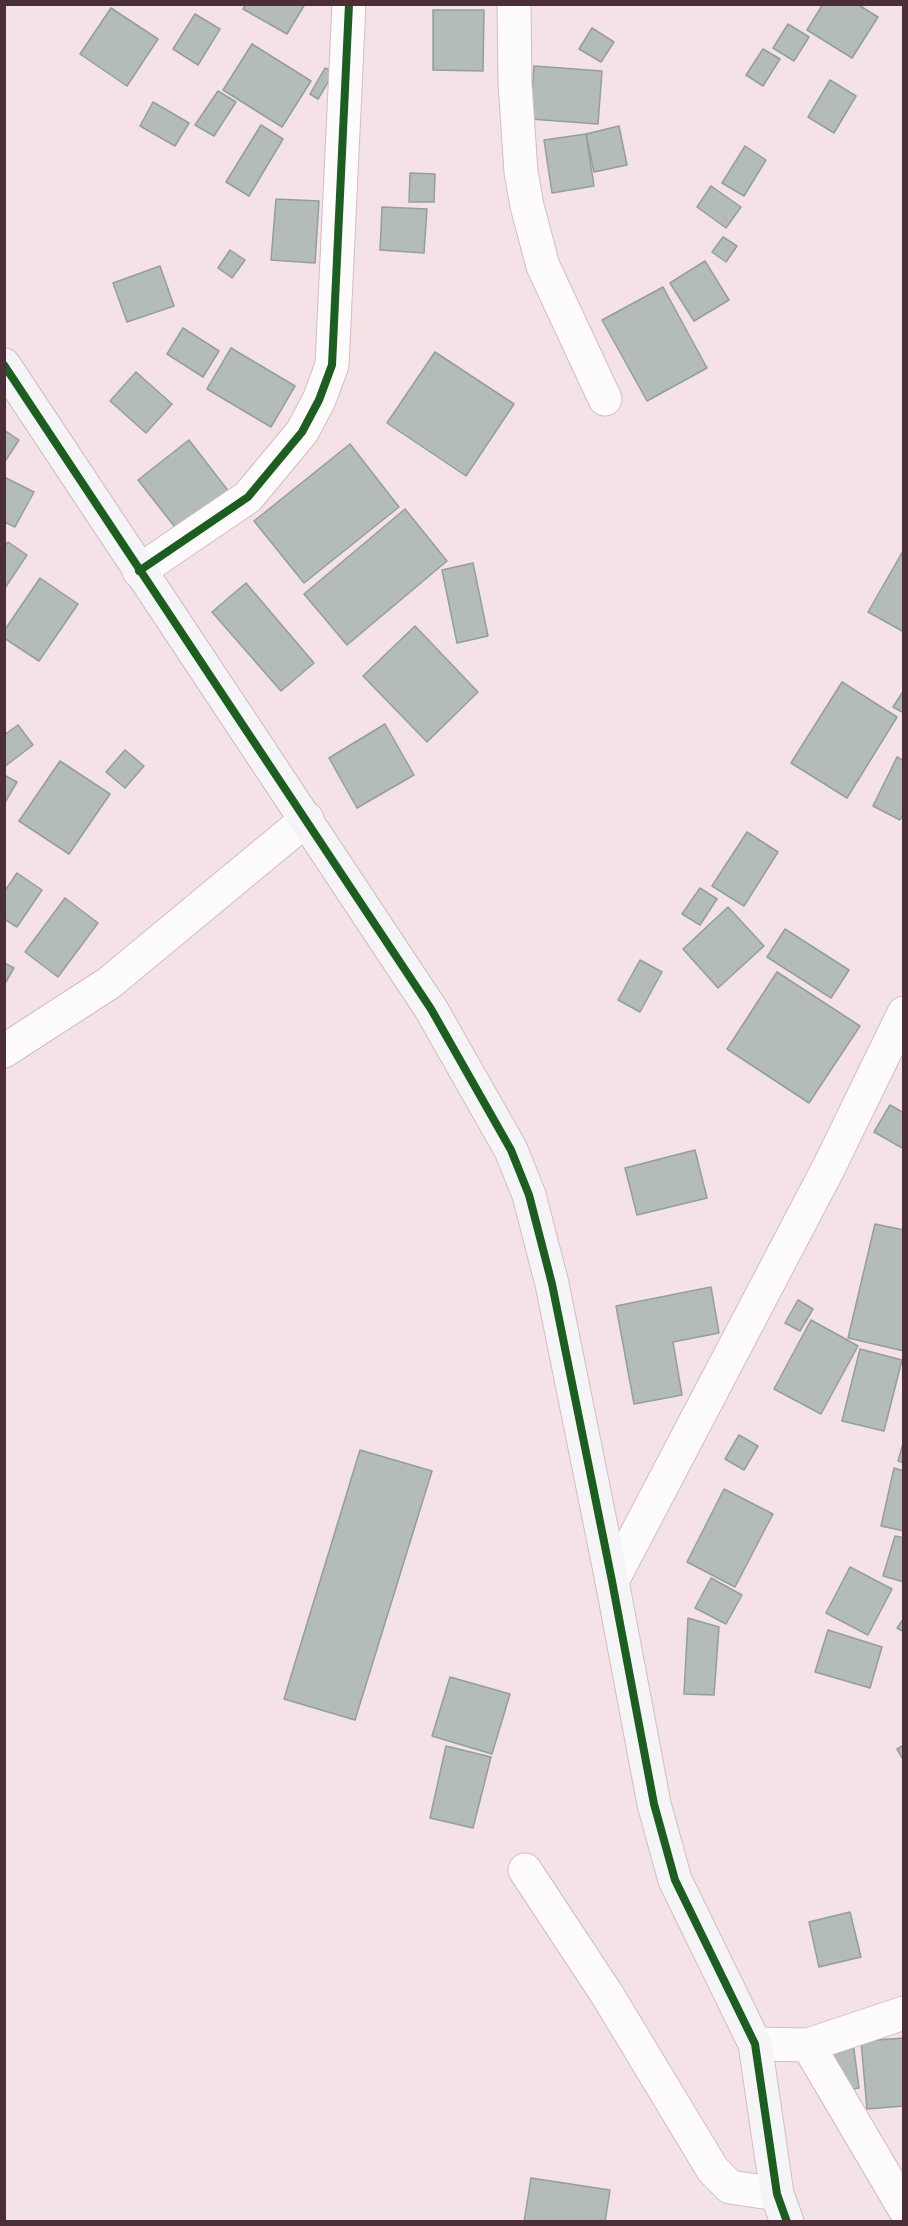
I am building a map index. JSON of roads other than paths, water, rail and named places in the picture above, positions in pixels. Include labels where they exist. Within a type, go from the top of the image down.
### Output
[{"type":"street","points":[[139,571],[248,497],[302,432],[319,400],[332,365],[349,4]]},
{"type":"street","points":[[514,4],[515,83],[521,172],[527,206],[543,266],[605,399]]},
{"type":"street","points":[[4,365],[431,1009],[491,1112],[522,1177],[552,1284],[654,1804],[675,1880],[755,2044],[782,2208]]},
{"type":"street","points":[[4,1051],[109,983],[307,819]]},
{"type":"street","points":[[612,1581],[828,1169],[903,1013]]},
{"type":"street","points":[[525,1870],[608,1996],[713,2170],[730,2187],[782,2208]]},
{"type":"street","points":[[755,2044],[808,2045],[903,2013]]},
{"type":"street","points":[[808,2045],[903,2208]]}]
